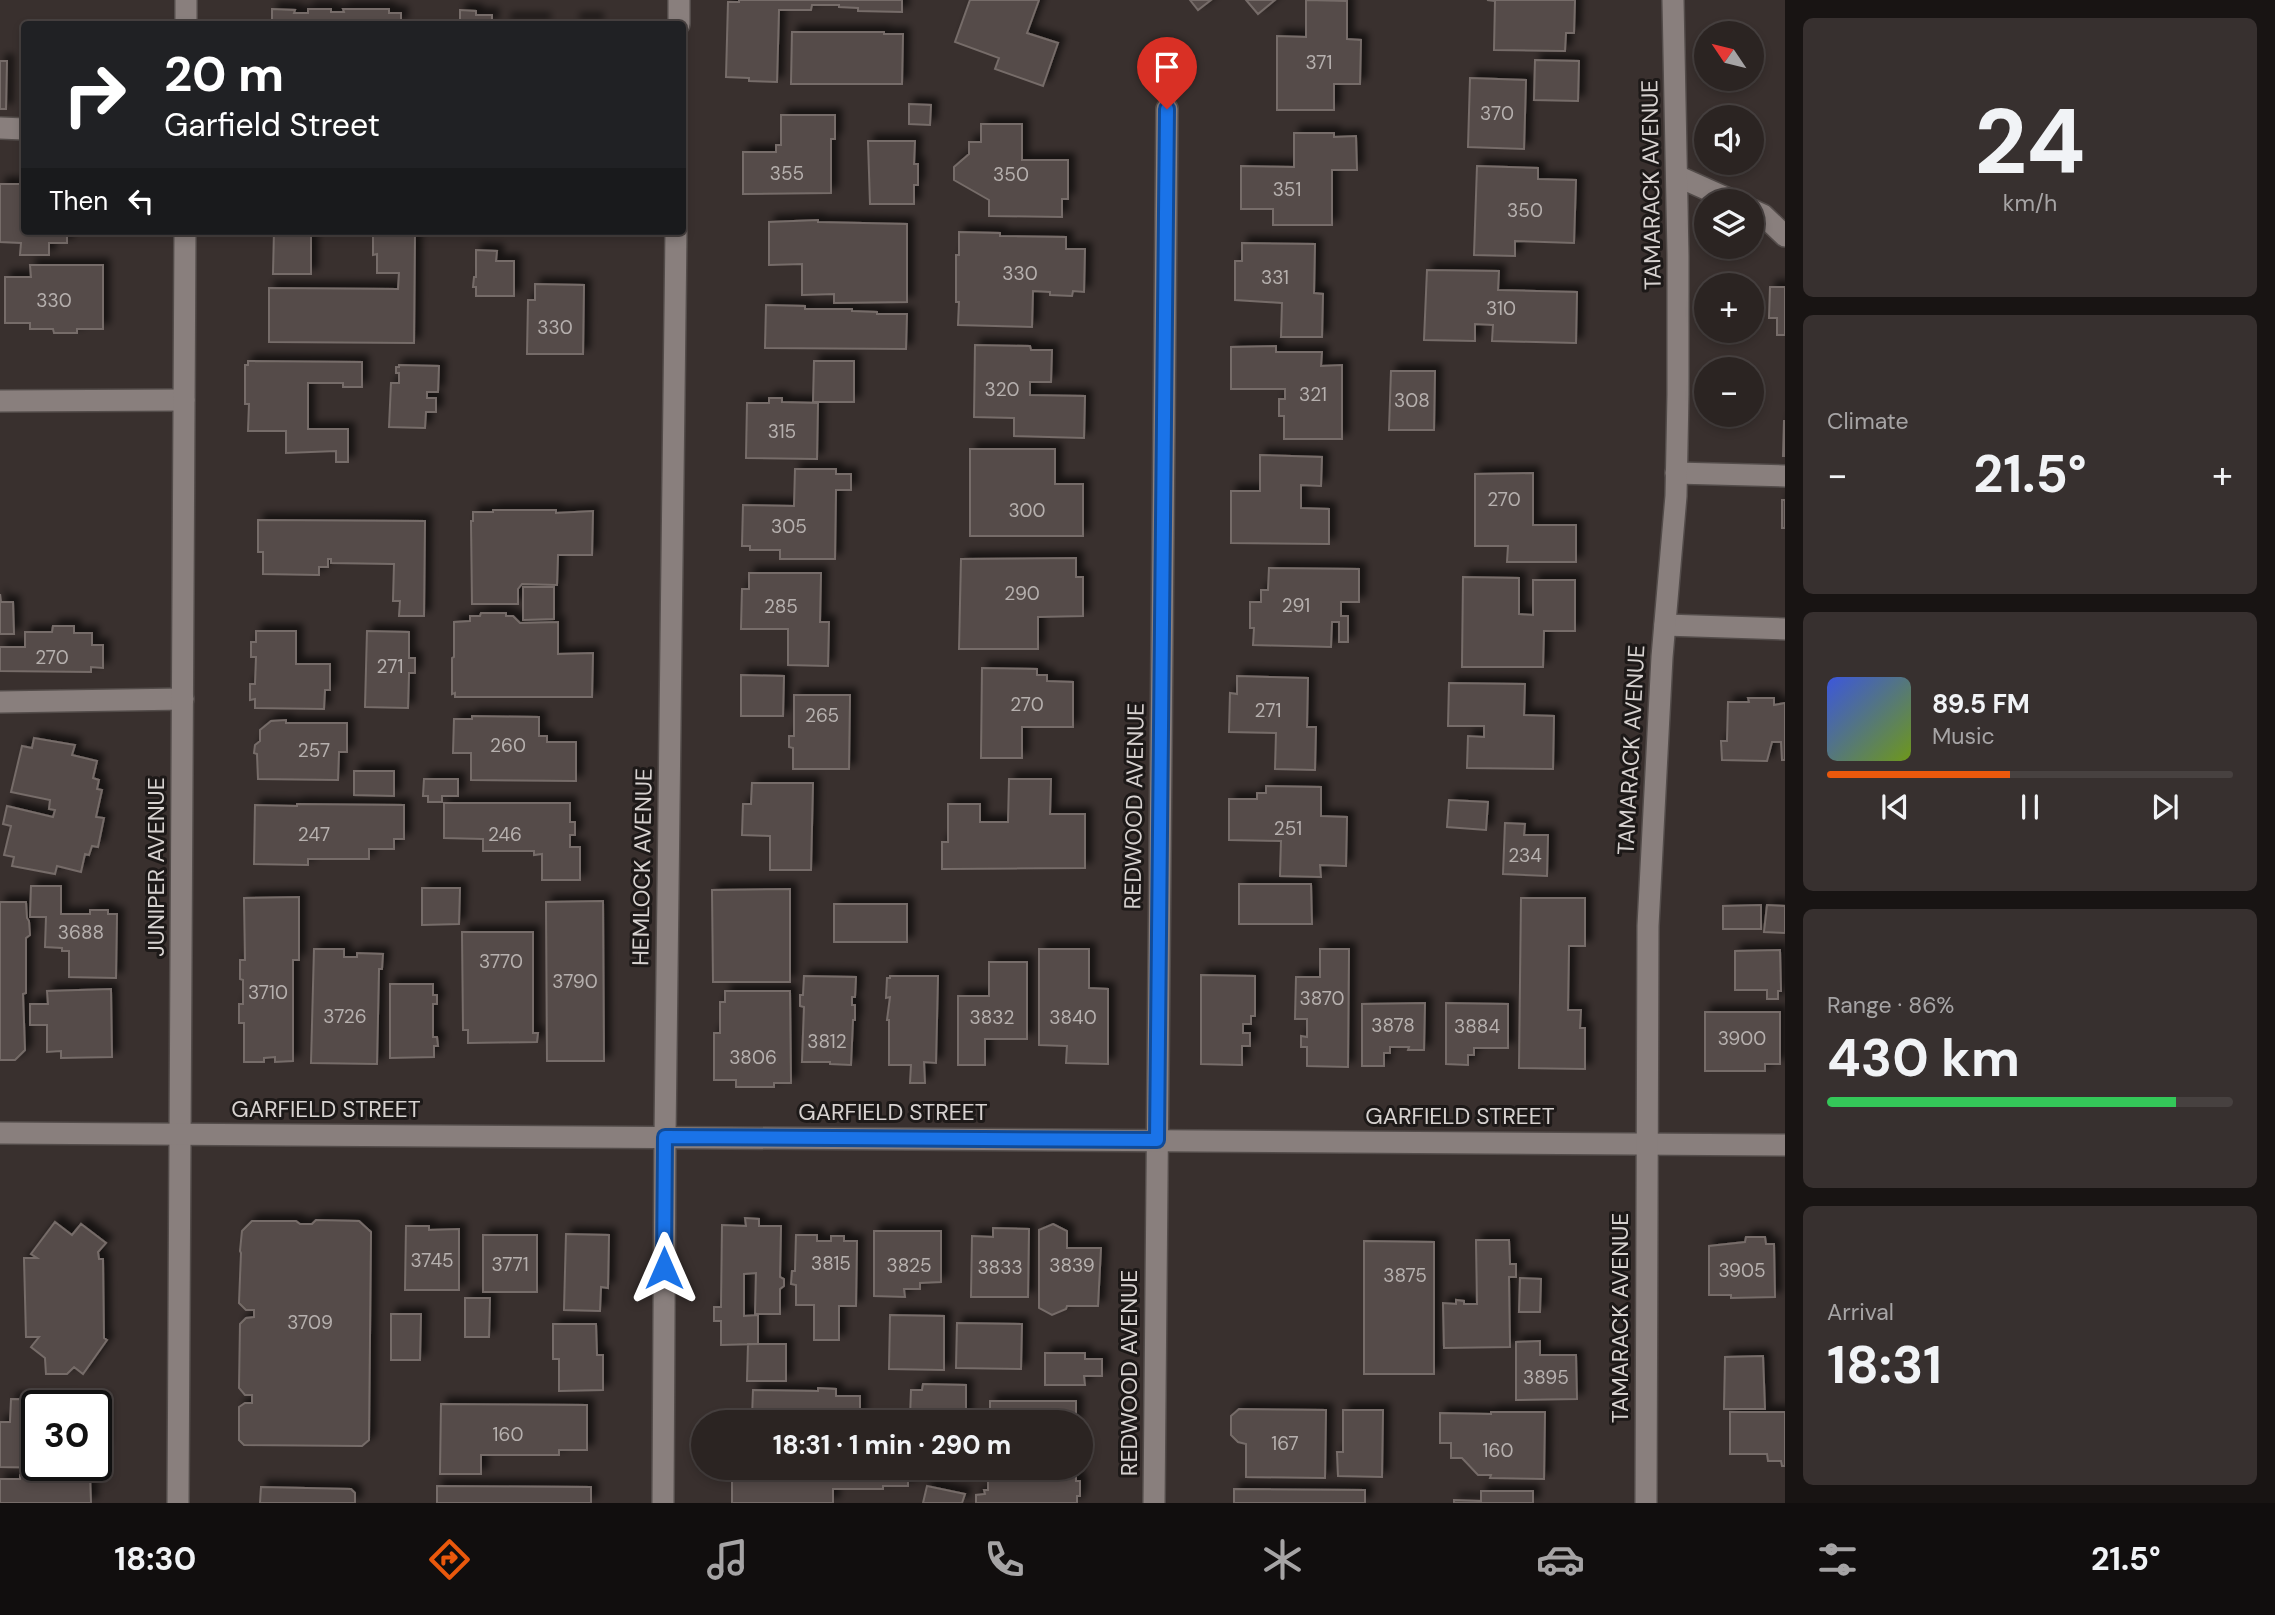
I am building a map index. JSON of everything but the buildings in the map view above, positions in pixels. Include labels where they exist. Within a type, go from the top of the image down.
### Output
[{"type":"street","points":[[186,0],[186,21]]},
{"type":"street","points":[[679,0],[679,21]]},
{"type":"street","name":"TAMARACK AVENUE","points":[[1646,1503],[1648,926],[1676,473],[1678,373],[1673,0]]},
{"type":"street","name":"REDWOOD AVENUE","points":[[1154,1503],[1167,109]]},
{"type":"street","points":[[0,128],[21,129]]},
{"type":"street","points":[[1677,176],[1706,189]]},
{"type":"street","points":[[1764,216],[1785,236]]},
{"type":"street","name":"JUNIPER AVENUE","points":[[178,1503],[185,235]]},
{"type":"street","name":"HEMLOCK AVENUE","points":[[663,1503],[677,235]]},
{"type":"street","points":[[0,401],[184,400]]},
{"type":"street","points":[[1676,473],[1785,476]]},
{"type":"street","points":[[1665,625],[1785,629]]},
{"type":"street","points":[[0,702],[183,699]]},
{"type":"street","name":"GARFIELD STREET","points":[[0,1133],[1785,1144]]},
{"type":"route","points":[[664,1268],[665,1137],[1157,1140],[1167,109]]}]
